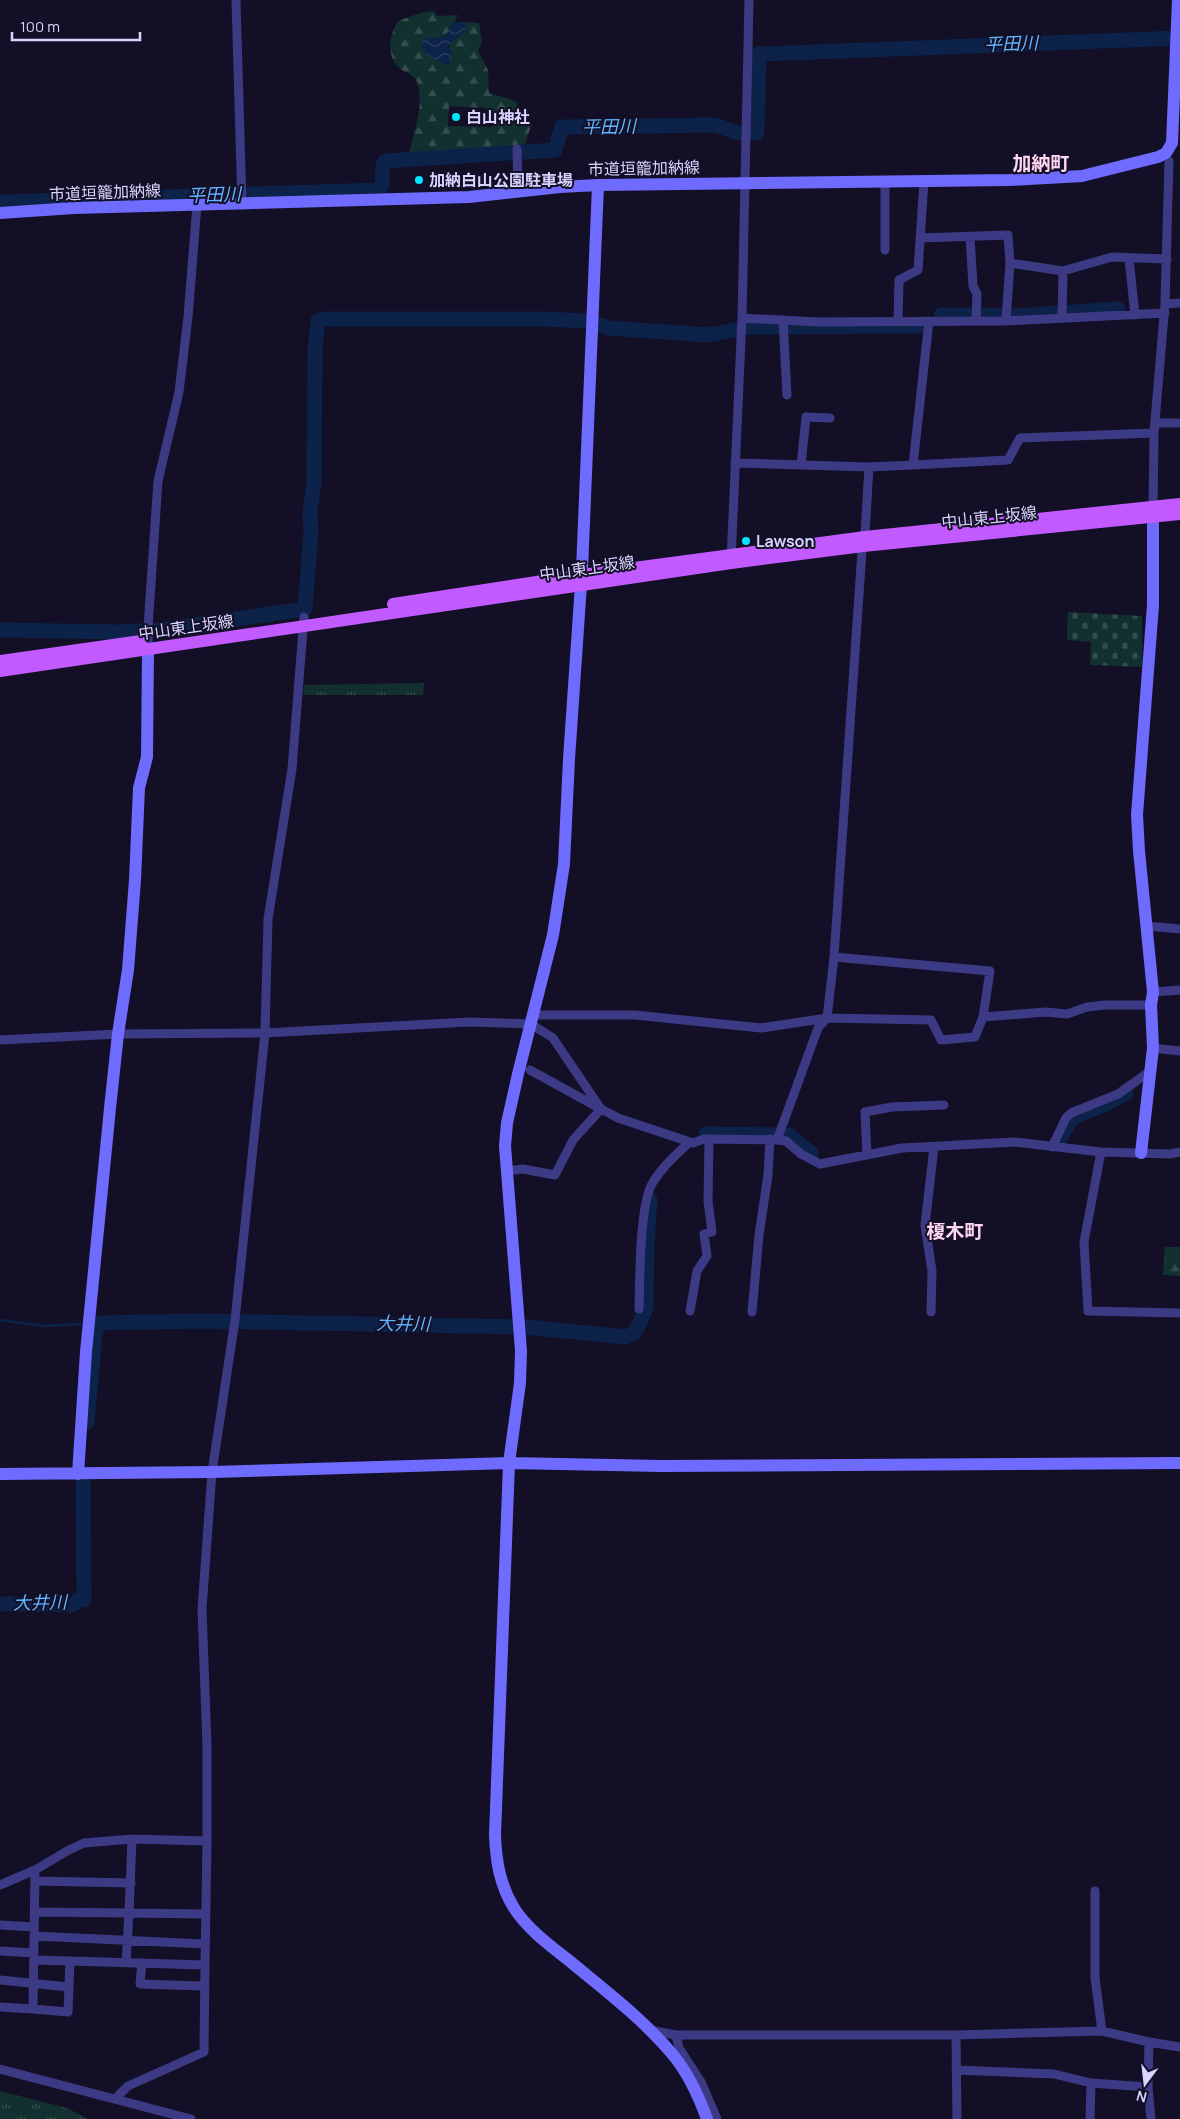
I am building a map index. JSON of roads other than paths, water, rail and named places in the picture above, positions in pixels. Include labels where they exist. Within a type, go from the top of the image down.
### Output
[{"type":"main road","name":"中山東上坂線","points":[[1153,512],[1180,504]]},
{"type":"main road","name":"中山東上坂線","points":[[0,661],[148,637],[303,622],[731,558],[864,541],[1153,512],[1180,514]]},
{"type":"main road","name":"中山東上坂線","points":[[0,671],[148,637]]},
{"type":"street","points":[[236,0],[242,204]]},
{"type":"street","points":[[731,558],[742,326],[749,0]]},
{"type":"street","points":[[1141,1153],[1153,1048],[1151,1005],[1153,992],[1139,851],[1138,815],[1153,604],[1154,428],[1165,309],[1168,157],[1172,143],[1178,0]]},
{"type":"street","points":[[517,149],[518,192]]},
{"type":"street","points":[[1168,157],[1180,162]]},
{"type":"street","name":"市道垣籠加納線","points":[[0,213],[74,208],[470,197],[560,187],[598,185],[1010,180],[1082,176],[1168,157]]},
{"type":"street","points":[[885,181],[885,250]]},
{"type":"street","points":[[898,322],[900,280],[918,270],[924,181]]},
{"type":"street","points":[[598,185],[581,580],[568,759],[564,864],[553,935],[507,1123],[506,1171],[519,1327],[520,1383],[509,1463],[495,1835],[496,1859],[499,1876],[514,1908],[532,1929],[650,2030],[674,2056],[691,2081],[707,2119]]},
{"type":"street","points":[[78,1474],[86,1352],[118,1034],[128,970],[135,880],[139,788],[147,757],[148,637],[158,481],[179,392],[188,317],[197,205]]},
{"type":"street","points":[[920,238],[1008,236],[1010,263],[1006,321]]},
{"type":"street","points":[[970,237],[973,286],[977,294],[976,321]]},
{"type":"street","points":[[1010,263],[1063,271],[1112,257],[1167,259]]},
{"type":"street","points":[[1129,258],[1135,314]]},
{"type":"street","points":[[1062,318],[1063,271]]},
{"type":"street","points":[[742,326],[1006,321],[1135,314],[1165,309],[1180,303]]},
{"type":"street","points":[[913,465],[929,321]]},
{"type":"street","points":[[783,325],[787,395]]},
{"type":"street","points":[[801,465],[806,417],[830,418]]},
{"type":"street","points":[[736,462],[868,467],[1008,460],[1020,438],[1154,428],[1180,423]]},
{"type":"street","points":[[752,1312],[759,1235],[776,1137],[818,1028],[827,1018],[834,957],[868,467]]},
{"type":"street","points":[[116,2098],[128,2086],[204,2052],[207,1746],[202,1609],[212,1472],[234,1323],[265,1033],[268,919],[292,769],[303,622]]},
{"type":"street","points":[[1147,926],[1180,929]]},
{"type":"street","points":[[0,1040],[118,1034],[265,1033],[635,1015],[761,1028],[827,1018],[930,1020],[940,1040],[975,1037],[983,1017],[990,971],[834,957]]},
{"type":"street","points":[[1153,992],[1180,990]]},
{"type":"street","points":[[983,1017],[1046,1012],[1067,1014],[1086,1007],[1105,1005],[1151,1005]]},
{"type":"street","points":[[532,1019],[553,1038],[601,1109]]},
{"type":"street","points":[[1153,1048],[1180,1051]]},
{"type":"street","points":[[530,1070],[618,1118],[690,1142],[709,1139],[776,1137],[820,1164],[902,1148],[1014,1142],[1101,1152],[1170,1154],[1180,1152]]},
{"type":"street","points":[[1052,1147],[1066,1118],[1071,1113],[1118,1094],[1149,1072]]},
{"type":"street","points":[[867,1155],[865,1112],[892,1107],[944,1105]]},
{"type":"street","points":[[506,1171],[523,1169],[555,1175],[573,1140],[601,1109]]},
{"type":"street","points":[[690,1311],[696,1271],[707,1256],[704,1234],[712,1232],[708,1201],[709,1139]]},
{"type":"street","points":[[639,1309],[645,1203],[652,1184],[669,1161],[690,1142]]},
{"type":"street","points":[[931,1312],[932,1271],[925,1225],[934,1147]]},
{"type":"street","points":[[1101,1152],[1084,1242],[1088,1311],[1180,1313]]},
{"type":"street","points":[[0,1474],[212,1472],[509,1463],[671,1466],[1180,1463]]},
{"type":"street","points":[[0,1885],[35,1870],[84,1843],[132,1839],[207,1841]]},
{"type":"street","points":[[126,1963],[132,1839]]},
{"type":"street","points":[[33,2009],[35,1870]]},
{"type":"street","points":[[35,1881],[130,1883]]},
{"type":"street","points":[[1095,1891],[1096,1978],[1102,2031]]},
{"type":"street","points":[[34,1912],[206,1914]]},
{"type":"street","points":[[0,1925],[34,1931],[127,1940],[205,1944]]},
{"type":"street","points":[[0,1952],[70,1961],[205,1965]]},
{"type":"street","points":[[0,2007],[68,2012],[70,1961]]},
{"type":"street","points":[[142,1963],[140,1984],[204,1986]]},
{"type":"street","points":[[0,1980],[69,1987]]},
{"type":"street","points":[[650,2030],[676,2034],[956,2035],[1102,2031],[1149,2042],[1180,2046]]},
{"type":"street","points":[[676,2034],[679,2048],[701,2082],[717,2119]]},
{"type":"street","points":[[956,2035],[957,2119]]},
{"type":"street","points":[[1149,2042],[1148,2087],[1151,2119]]},
{"type":"street","points":[[0,2069],[191,2119]]},
{"type":"street","points":[[956,2070],[1054,2074],[1091,2083],[1148,2087]]},
{"type":"street","points":[[1090,2119],[1091,2083]]},
{"type":"water","points":[[455,22],[467,22],[465,31],[449,44],[448,47],[453,54],[449,59],[450,66],[428,55],[421,42],[426,39],[445,37]]},
{"type":"waterway","name":"平田川","points":[[0,202],[379,190],[382,183],[385,161],[555,150],[562,127],[715,125],[739,133],[757,133],[759,54],[1180,38]]},
{"type":"waterway","points":[[941,315],[1015,316],[1118,309]]},
{"type":"waterway","points":[[0,630],[120,632],[160,630],[305,609],[311,531],[310,511],[314,483],[315,348],[318,321],[325,319],[544,319],[588,321]]},
{"type":"waterway","points":[[601,325],[609,328],[708,335],[750,327],[919,326]]},
{"type":"waterway","name":"大井川","points":[[1058,1141],[1073,1117],[1106,1104],[1126,1093]]},
{"type":"waterway","name":"大井川","points":[[706,1134],[789,1135],[811,1153]]},
{"type":"waterway","name":"大井川","points":[[87,1422],[96,1323],[202,1321],[526,1327],[625,1337],[633,1334],[646,1308],[650,1200]]},
{"type":"waterway","points":[[0,1320],[45,1326],[81,1324]]},
{"type":"waterway","name":"大井川","points":[[83,1484],[84,1600]]},
{"type":"waterway","name":"大井川","points":[[0,1604],[72,1605],[79,1600]]},
{"type":"place","name":"白山神社","points":[[456,117]]},
{"type":"place","name":"加納白山公園駐車場","points":[[419,180]]},
{"type":"place","name":"Lawson","points":[[746,541]]},
{"type":"district","name":"加納町","points":[[1041,163]]},
{"type":"district","name":"榎木町","points":[[955,1231]]}]
